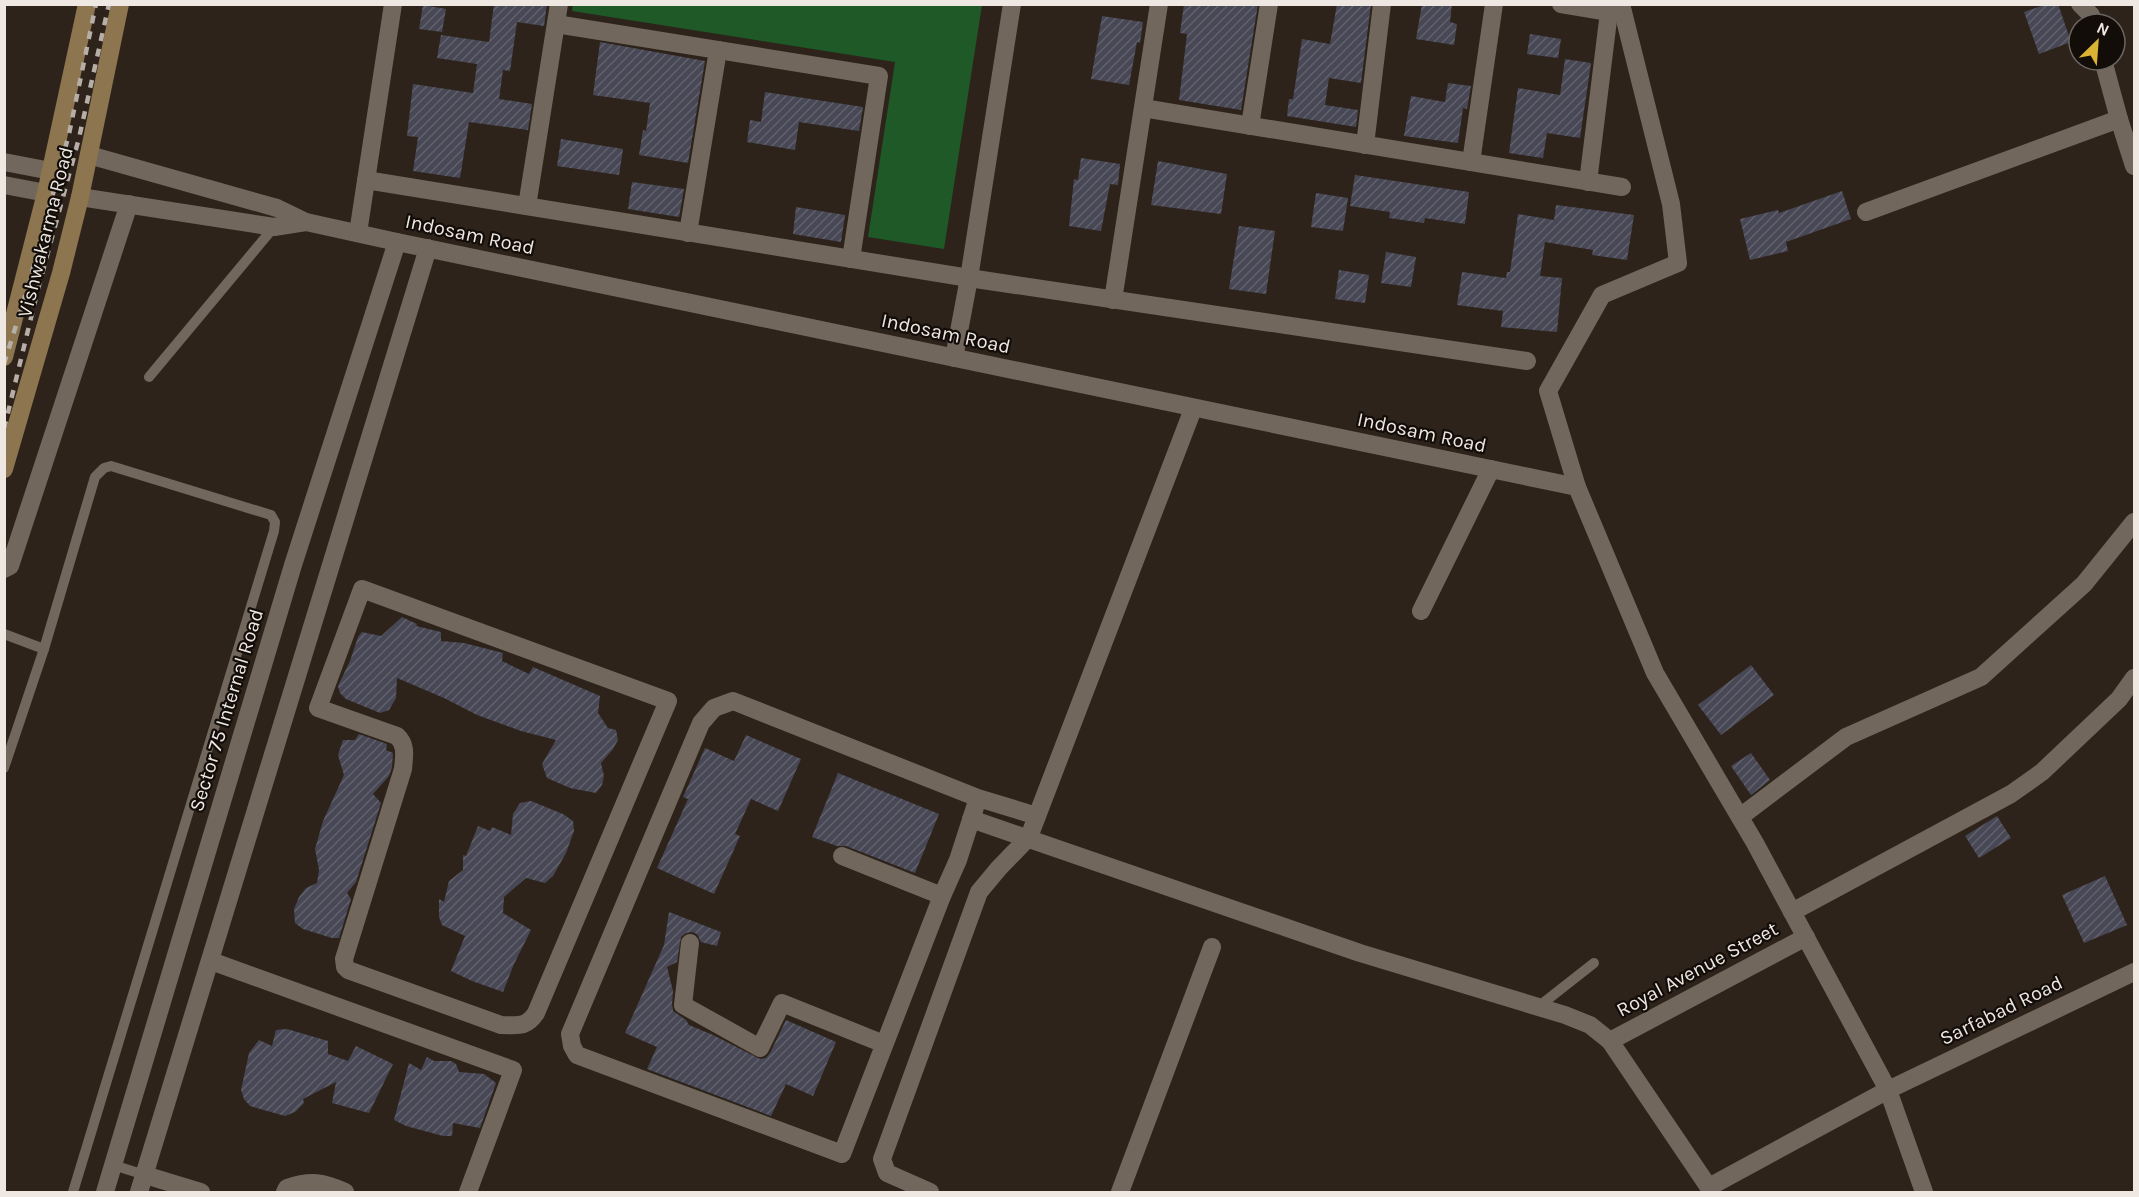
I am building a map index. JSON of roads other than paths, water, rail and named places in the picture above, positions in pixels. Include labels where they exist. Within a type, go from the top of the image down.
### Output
[{"type":"main road","name":"Vishwakarma Road","points":[[4,357],[46,193],[87,4]]},
{"type":"main road","name":"Vishwakarma Road","points":[[4,469],[61,273],[80,197],[120,4]]},
{"type":"street","points":[[358,233],[393,4]]},
{"type":"street","points":[[527,206],[559,4]]},
{"type":"street","points":[[954,358],[969,278],[1012,4]]},
{"type":"street","points":[[1113,300],[1159,4]]},
{"type":"street","points":[[1250,126],[1269,4]]},
{"type":"street","points":[[1365,145],[1382,4]]},
{"type":"street","points":[[1471,162],[1494,4]]},
{"type":"street","points":[[1561,4],[1609,12],[1588,182]]},
{"type":"street","points":[[1621,4],[1671,204],[1678,263],[1602,295],[1548,391],[1577,487],[1655,673],[1740,817],[1888,1090],[1924,1192]]},
{"type":"street","points":[[556,24],[879,76],[851,259]]},
{"type":"street","points":[[688,233],[718,50]]},
{"type":"street","points":[[2106,72],[2134,166]]},
{"type":"street","points":[[1143,108],[1622,187]]},
{"type":"street","points":[[1866,212],[2119,119]]},
{"type":"street","name":"Indosam Road","points":[[89,155],[277,208],[306,222],[1192,409],[1577,487]]},
{"type":"street","points":[[4,162],[51,171]]},
{"type":"street","points":[[366,180],[969,278],[1527,361]]},
{"type":"street","points":[[4,184],[46,193]]},
{"type":"street","name":"Indosam Road","points":[[80,197],[274,227],[306,222]]},
{"type":"street","points":[[4,568],[10,566],[129,204]]},
{"type":"street","name":"Sector 75 Internal Road","points":[[105,1192],[292,565],[397,242]]},
{"type":"street","points":[[139,1192],[428,248]]},
{"type":"street","points":[[930,1192],[887,1173],[882,1159],[979,892],[1029,837],[1192,409]]},
{"type":"street","points":[[1421,611],[1491,470]]},
{"type":"street","points":[[1740,817],[1846,737],[1981,677],[2085,584],[2134,522]]},
{"type":"street","points":[[289,699],[396,736],[401,741],[405,752],[403,769],[344,959],[345,967],[501,1025],[523,1025],[530,1022],[536,1013],[668,701],[362,589],[318,708]]},
{"type":"street","points":[[1792,912],[2029,782],[2120,699],[2134,678]]},
{"type":"street","points":[[978,798],[958,860],[842,1154],[577,1055],[572,1046],[570,1034],[701,723],[714,708],[733,701],[978,798],[1037,816]]},
{"type":"street","points":[[971,819],[1029,837],[1360,953],[1590,1025],[1610,1041],[1711,1190]]},
{"type":"street","points":[[842,856],[942,896]]},
{"type":"street","name":"Royal Avenue Street","points":[[1610,1041],[1806,937]]},
{"type":"street","points":[[690,943],[683,1005],[760,1048],[782,1003],[884,1044]]},
{"type":"street","points":[[1120,1192],[1212,947]]},
{"type":"street","points":[[211,961],[513,1070],[468,1192]]},
{"type":"street","name":"Sarfabad Road","points":[[1711,1190],[1888,1090],[2134,972]]},
{"type":"street","points":[[145,1175],[201,1192]]},
{"type":"street","points":[[285,1192],[287,1188],[301,1184],[326,1184],[345,1192]]},
{"type":"lane","points":[[149,377],[274,227]]},
{"type":"lane","points":[[4,768],[44,649],[95,477],[104,468],[111,466],[271,514],[275,522],[274,531],[73,1192]]},
{"type":"lane","points":[[4,634],[44,649]]},
{"type":"lane","points":[[1538,1007],[1594,963]]},
{"type":"lane","points":[[113,1165],[145,1175]]},
{"type":"railway","points":[[4,364],[28,287],[69,134],[96,4]]},
{"type":"railway","points":[[4,429],[38,289],[79,138],[109,4]]}]
